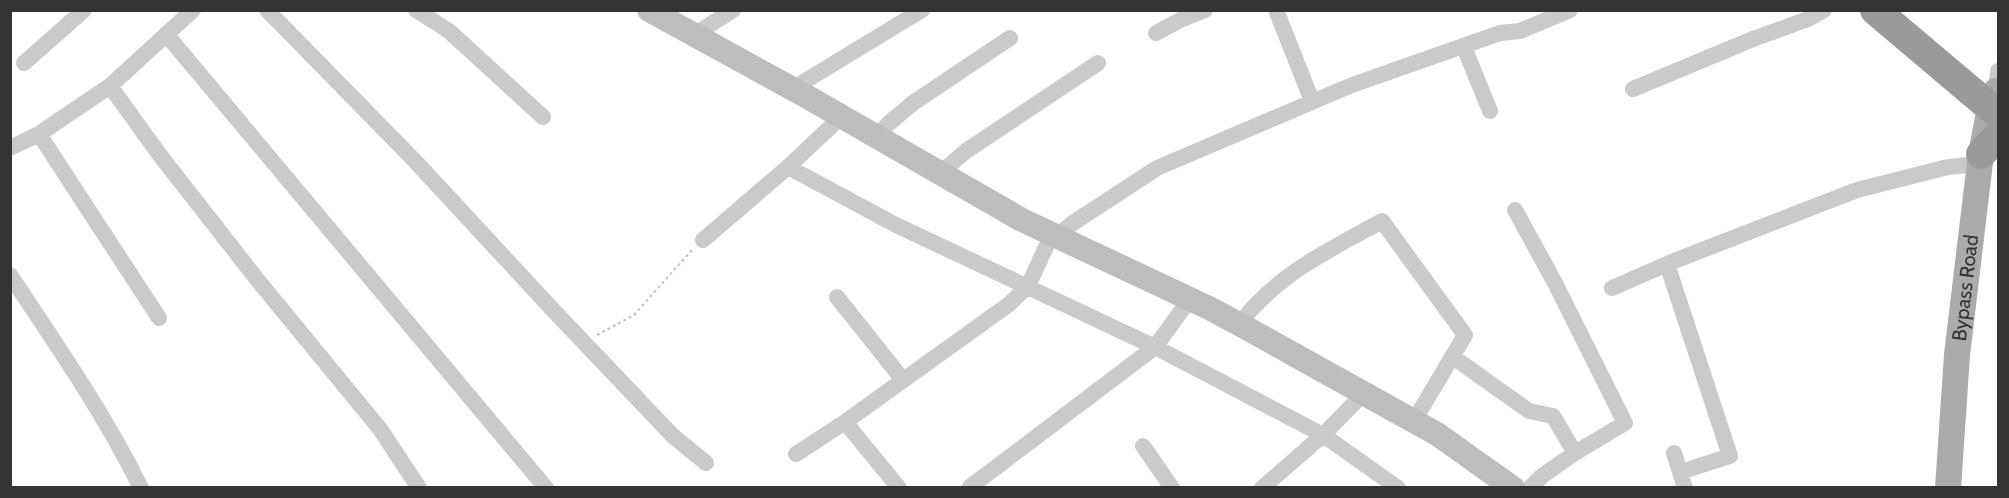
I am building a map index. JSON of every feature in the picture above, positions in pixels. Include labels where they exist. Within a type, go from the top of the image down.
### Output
[{"type":"highway","points":[[1875,10],[1996,95]]},
{"type":"highway","points":[[1905,10],[1996,95]]},
{"type":"main road","name":"Bypass Road","points":[[1948,488],[1957,355],[1996,95]]},
{"type":"street","points":[[24,63],[84,10]]},
{"type":"street","points":[[267,10],[415,161],[673,436],[706,463]]},
{"type":"street","points":[[416,10],[450,31],[543,117]]},
{"type":"street","points":[[649,10],[1022,220],[1190,299],[1364,393],[1437,434],[1505,485]]},
{"type":"street","points":[[694,35],[734,10]]},
{"type":"street","points":[[792,89],[922,10]]},
{"type":"street","points":[[1156,33],[1205,10]]},
{"type":"street","points":[[1276,10],[1312,101]]},
{"type":"street","points":[[796,454],[845,422],[1008,305],[1028,286],[1054,235],[1157,168],[1352,85],[1500,33],[1520,31],[1570,10]]},
{"type":"street","points":[[1633,89],[1753,39],[1808,20],[1824,10]]},
{"type":"street","points":[[10,148],[39,134],[110,86],[191,11]]},
{"type":"street","points":[[166,34],[546,488]]},
{"type":"street","points":[[877,138],[888,124],[913,104],[1010,38]]},
{"type":"street","points":[[1464,47],[1490,111]]},
{"type":"street","points":[[939,174],[966,152],[1098,63]]},
{"type":"street","points":[[110,86],[159,154],[255,278],[380,429],[414,486]]},
{"type":"street","points":[[703,240],[788,167],[841,117]]},
{"type":"street","points":[[39,134],[159,318]]},
{"type":"street","points":[[1612,288],[1667,264],[1857,190],[1948,167],[1986,151]]},
{"type":"street","points":[[788,167],[896,225],[1155,348],[1323,435],[1398,487]]},
{"type":"street","points":[[1515,210],[1555,283],[1625,423],[1575,453],[1542,476],[1530,488]]},
{"type":"street","points":[[1239,324],[1254,305],[1280,281],[1304,264],[1382,221],[1465,335],[1414,421]]},
{"type":"street","points":[[1667,264],[1730,456],[1682,480],[1674,453]]},
{"type":"street","points":[[10,275],[84,385],[124,453],[141,488]]},
{"type":"street","points":[[837,297],[903,380]]},
{"type":"street","points":[[970,487],[1155,348],[1190,299]]},
{"type":"street","points":[[1453,357],[1529,411],[1553,416],[1575,453]]},
{"type":"street","points":[[1262,488],[1323,435],[1364,393]]},
{"type":"street","points":[[845,422],[899,488]]},
{"type":"street","points":[[1143,446],[1172,488]]},
{"type":"path","points":[[584,342],[633,315],[703,240]]}]
